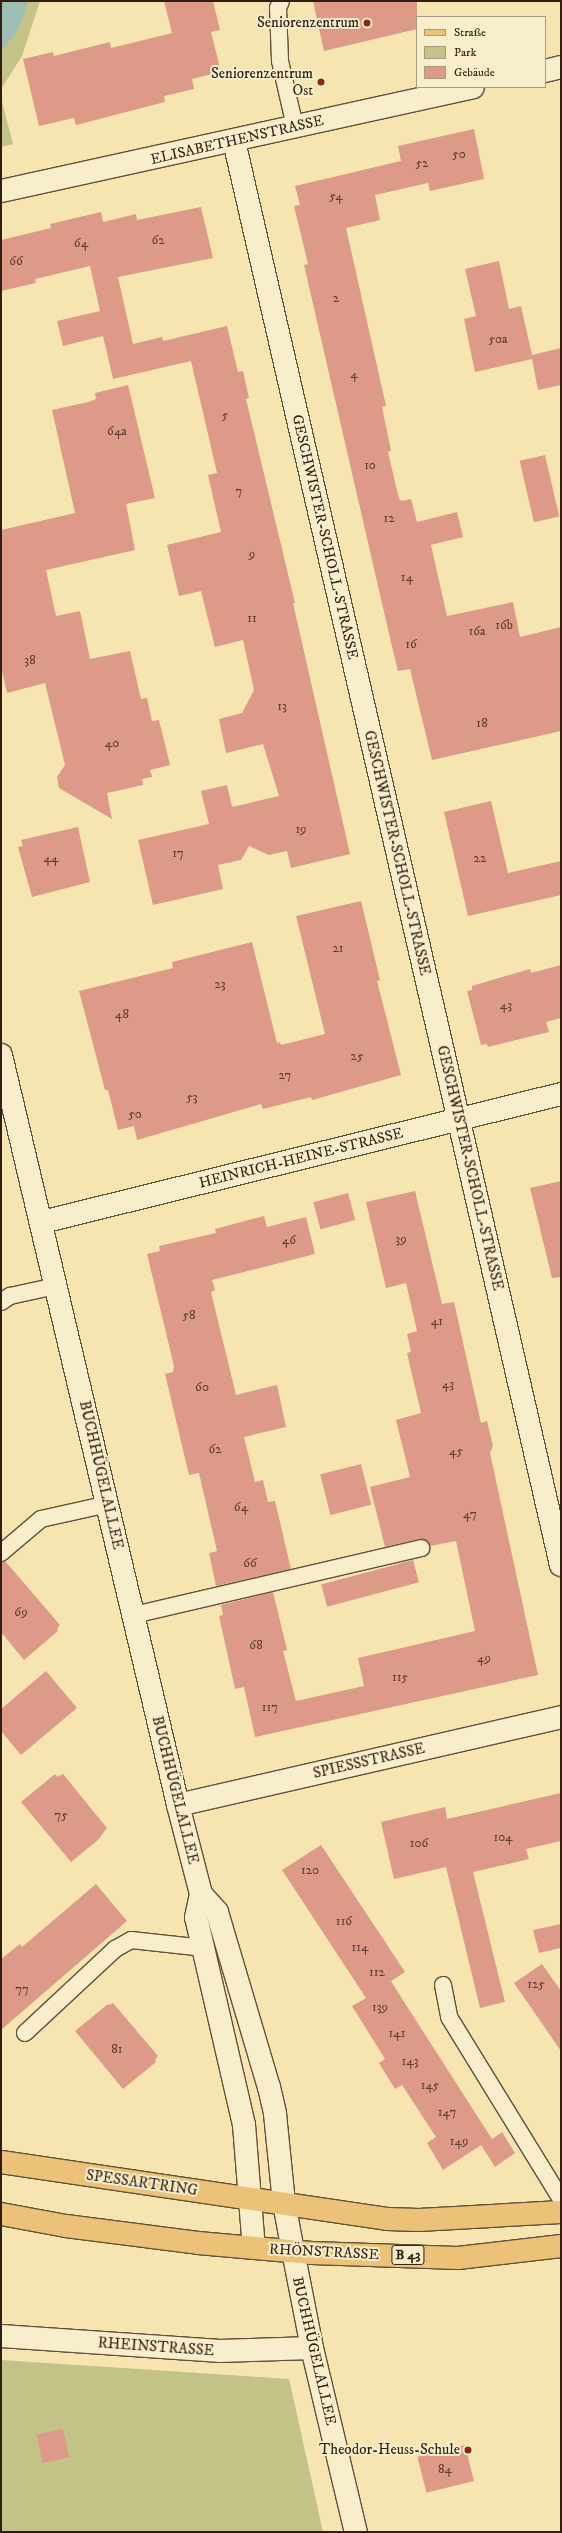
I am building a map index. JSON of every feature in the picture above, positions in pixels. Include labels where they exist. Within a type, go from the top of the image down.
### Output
[{"type":"main road","name":"SPESSARTRING","points":[[1,2162],[284,2203]]},
{"type":"main road","points":[[284,2203],[387,2219],[419,2220],[561,2212]]},
{"type":"main road","name":"B 43","points":[[1,2214],[66,2226],[254,2248]]},
{"type":"main road","name":"RHÖNSTRASSE","points":[[254,2248],[293,2252],[458,2258],[561,2246]]},
{"type":"street","points":[[546,71],[561,67]]},
{"type":"street","name":"ELISABETHENSTRASSE","points":[[1,192],[469,88]]},
{"type":"street","name":"GESCHWISTER-SCHOLL-STRASSE","points":[[234,141],[561,1565]]},
{"type":"street","name":"BUCHHÜGELALLEE","points":[[1,1055],[42,1222],[178,1805],[201,1894],[196,1917],[205,1948],[244,2125],[252,2199],[254,2248]]},
{"type":"street","name":"HEINRICH-HEINE-STRASSE","points":[[42,1222],[561,1094]]},
{"type":"street","name":"SPIESSSTRASSE","points":[[178,1805],[561,1717]]},
{"type":"street","name":"BUCHHÜGELALLEE","points":[[201,1894],[217,1912],[269,2087],[275,2114],[284,2203],[293,2252],[312,2348],[356,2532]]},
{"type":"street","name":"RHEINSTRASSE","points":[[1,2336],[220,2351],[312,2348]]},
{"type":"lane","points":[[281,1],[278,8],[280,61],[295,127]]},
{"type":"lane","points":[[1,1302],[10,1296],[56,1286]]},
{"type":"lane","points":[[1,1554],[42,1518],[108,1504]]},
{"type":"lane","points":[[134,1615],[421,1548]]},
{"type":"lane","points":[[25,2033],[115,1949],[131,1940],[205,1948]]},
{"type":"lane","points":[[443,1985],[449,2017],[561,2199]]},
{"type":"green space","points":[[1,1],[40,1],[22,56],[1,89]]},
{"type":"green space","points":[[1,98],[13,144],[1,147]]},
{"type":"green space","points":[[1,2360],[289,2379],[323,2532],[1,2532]]},
{"type":"water","points":[[1,1],[28,1],[15,35],[1,50]]},
{"type":"building","points":[[164,1],[213,1],[220,30],[211,32],[221,72],[192,79],[194,89],[164,96],[165,102],[76,125],[74,118],[39,126],[23,59],[53,52],[54,56],[110,42],[111,48],[172,33]]},
{"type":"building","name":"Seniorenzentrum","points":[[313,1],[417,1],[416,29],[324,51]]},
{"type":"building","points":[[474,129],[484,179],[430,191],[428,183],[375,195],[380,220],[346,228],[386,406],[382,407],[391,451],[388,452],[399,499],[402,501],[411,499],[417,522],[457,512],[463,537],[431,545],[447,616],[513,602],[520,637],[561,627],[561,731],[432,760],[410,669],[398,671],[393,651],[304,265],[308,264],[294,206],[300,205],[295,186],[401,161],[398,146]]},
{"type":"building","points":[[201,207],[213,258],[118,277],[133,344],[162,337],[163,341],[227,326],[238,372],[243,371],[249,398],[246,399],[295,603],[293,603],[350,854],[291,868],[287,851],[269,855],[249,846],[241,860],[218,865],[223,889],[153,905],[138,840],[209,824],[201,791],[227,785],[232,807],[279,796],[263,744],[226,753],[219,719],[242,713],[254,690],[243,640],[215,647],[201,591],[179,596],[167,545],[221,532],[208,475],[217,473],[191,361],[113,379],[103,336],[63,346],[57,321],[100,311],[90,266],[35,279],[36,283],[1,291],[1,240],[51,228],[50,224],[101,212],[103,222],[136,214],[137,220]]},
{"type":"building","points":[[499,261],[509,309],[521,306],[532,355],[561,348],[561,385],[538,390],[532,359],[475,372],[464,319],[476,316],[465,269]]},
{"type":"building","points":[[128,385],[155,498],[126,504],[135,550],[46,570],[56,616],[80,611],[90,659],[130,651],[141,699],[147,698],[152,721],[159,720],[170,765],[150,770],[152,777],[142,779],[143,785],[107,793],[112,819],[59,788],[57,777],[65,765],[45,683],[7,693],[1,667],[1,530],[75,513],[52,410],[88,402],[96,399],[95,393]]},
{"type":"building","points":[[545,455],[559,516],[534,522],[520,461]]},
{"type":"building","points":[[491,801],[508,873],[561,861],[561,895],[468,916],[444,812]]},
{"type":"building","points":[[78,827],[90,882],[32,897],[18,847],[23,846],[21,840]]},
{"type":"building","points":[[361,901],[380,980],[377,981],[401,1075],[312,1100],[311,1097],[263,1109],[261,1104],[137,1140],[134,1126],[118,1130],[108,1090],[105,1090],[79,991],[173,968],[172,962],[252,942],[277,1043],[280,1042],[281,1045],[325,1034],[296,916]]},
{"type":"building","points":[[561,965],[561,1018],[546,1022],[549,1032],[488,1047],[487,1044],[481,1045],[467,991],[472,990],[472,986],[530,969],[531,973]]},
{"type":"building","points":[[561,1181],[561,1277],[552,1278],[530,1188]]},
{"type":"building","points":[[415,1191],[442,1304],[454,1302],[481,1423],[487,1421],[493,1446],[490,1453],[538,1675],[255,1737],[244,1687],[235,1689],[219,1616],[223,1615],[221,1605],[273,1592],[287,1650],[283,1651],[296,1701],[364,1686],[358,1658],[475,1631],[456,1541],[430,1546],[428,1541],[419,1539],[385,1547],[370,1487],[410,1477],[396,1420],[421,1413],[407,1353],[411,1352],[407,1334],[417,1331],[406,1283],[386,1288],[366,1202]]},
{"type":"building","points":[[348,1193],[355,1220],[320,1229],[313,1202]]},
{"type":"building","points":[[264,1216],[267,1227],[306,1217],[315,1254],[212,1280],[215,1290],[211,1292],[236,1395],[277,1385],[286,1427],[244,1437],[255,1482],[263,1480],[268,1502],[275,1501],[291,1569],[216,1586],[209,1553],[217,1551],[199,1473],[189,1475],[165,1374],[173,1372],[174,1366],[147,1254],[160,1251],[159,1246],[216,1233],[215,1229]]},
{"type":"building","points":[[361,1464],[371,1505],[330,1515],[320,1474]]},
{"type":"building","points":[[413,1560],[419,1582],[327,1607],[321,1585]]},
{"type":"building","points":[[5,1561],[60,1625],[57,1629],[58,1631],[24,1660],[1,1632],[1,1562]]},
{"type":"building","points":[[46,1671],[77,1708],[21,1755],[1,1731],[1,1709]]},
{"type":"building","points":[[55,1774],[57,1777],[63,1774],[107,1828],[98,1840],[71,1862],[21,1802]]},
{"type":"building","points":[[561,1793],[561,1841],[526,1849],[529,1859],[473,1872],[505,2002],[480,2008],[446,1867],[394,1879],[381,1822],[445,1807],[447,1819]]},
{"type":"building","points":[[321,1845],[405,1972],[391,1981],[408,2008],[492,2139],[502,2132],[515,2153],[495,2167],[481,2145],[443,2170],[427,2143],[436,2137],[402,2085],[395,2089],[379,2063],[385,2059],[352,2006],[366,1998],[282,1870]]},
{"type":"building","points":[[96,1884],[127,1921],[1,2030],[1,1959],[20,1944],[22,1947]]},
{"type":"building","points":[[561,1924],[561,1948],[539,1953],[533,1930]]},
{"type":"building","points":[[542,1964],[561,1991],[561,2051],[514,1983]]},
{"type":"building","points":[[113,2003],[158,2056],[155,2060],[156,2062],[123,2089],[75,2031],[108,2004]]},
{"type":"building","points":[[63,2429],[69,2457],[43,2463],[37,2435]]},
{"type":"building","points":[[465,2445],[474,2481],[426,2493],[417,2457]]},
{"type":"place","name":"Seniorenzentrum","points":[[367,23]]},
{"type":"place","name":"Seniorenzentrum Ost","points":[[321,82]]},
{"type":"place","name":"Theodor-Heuss-Schule","points":[[468,2450]]}]
